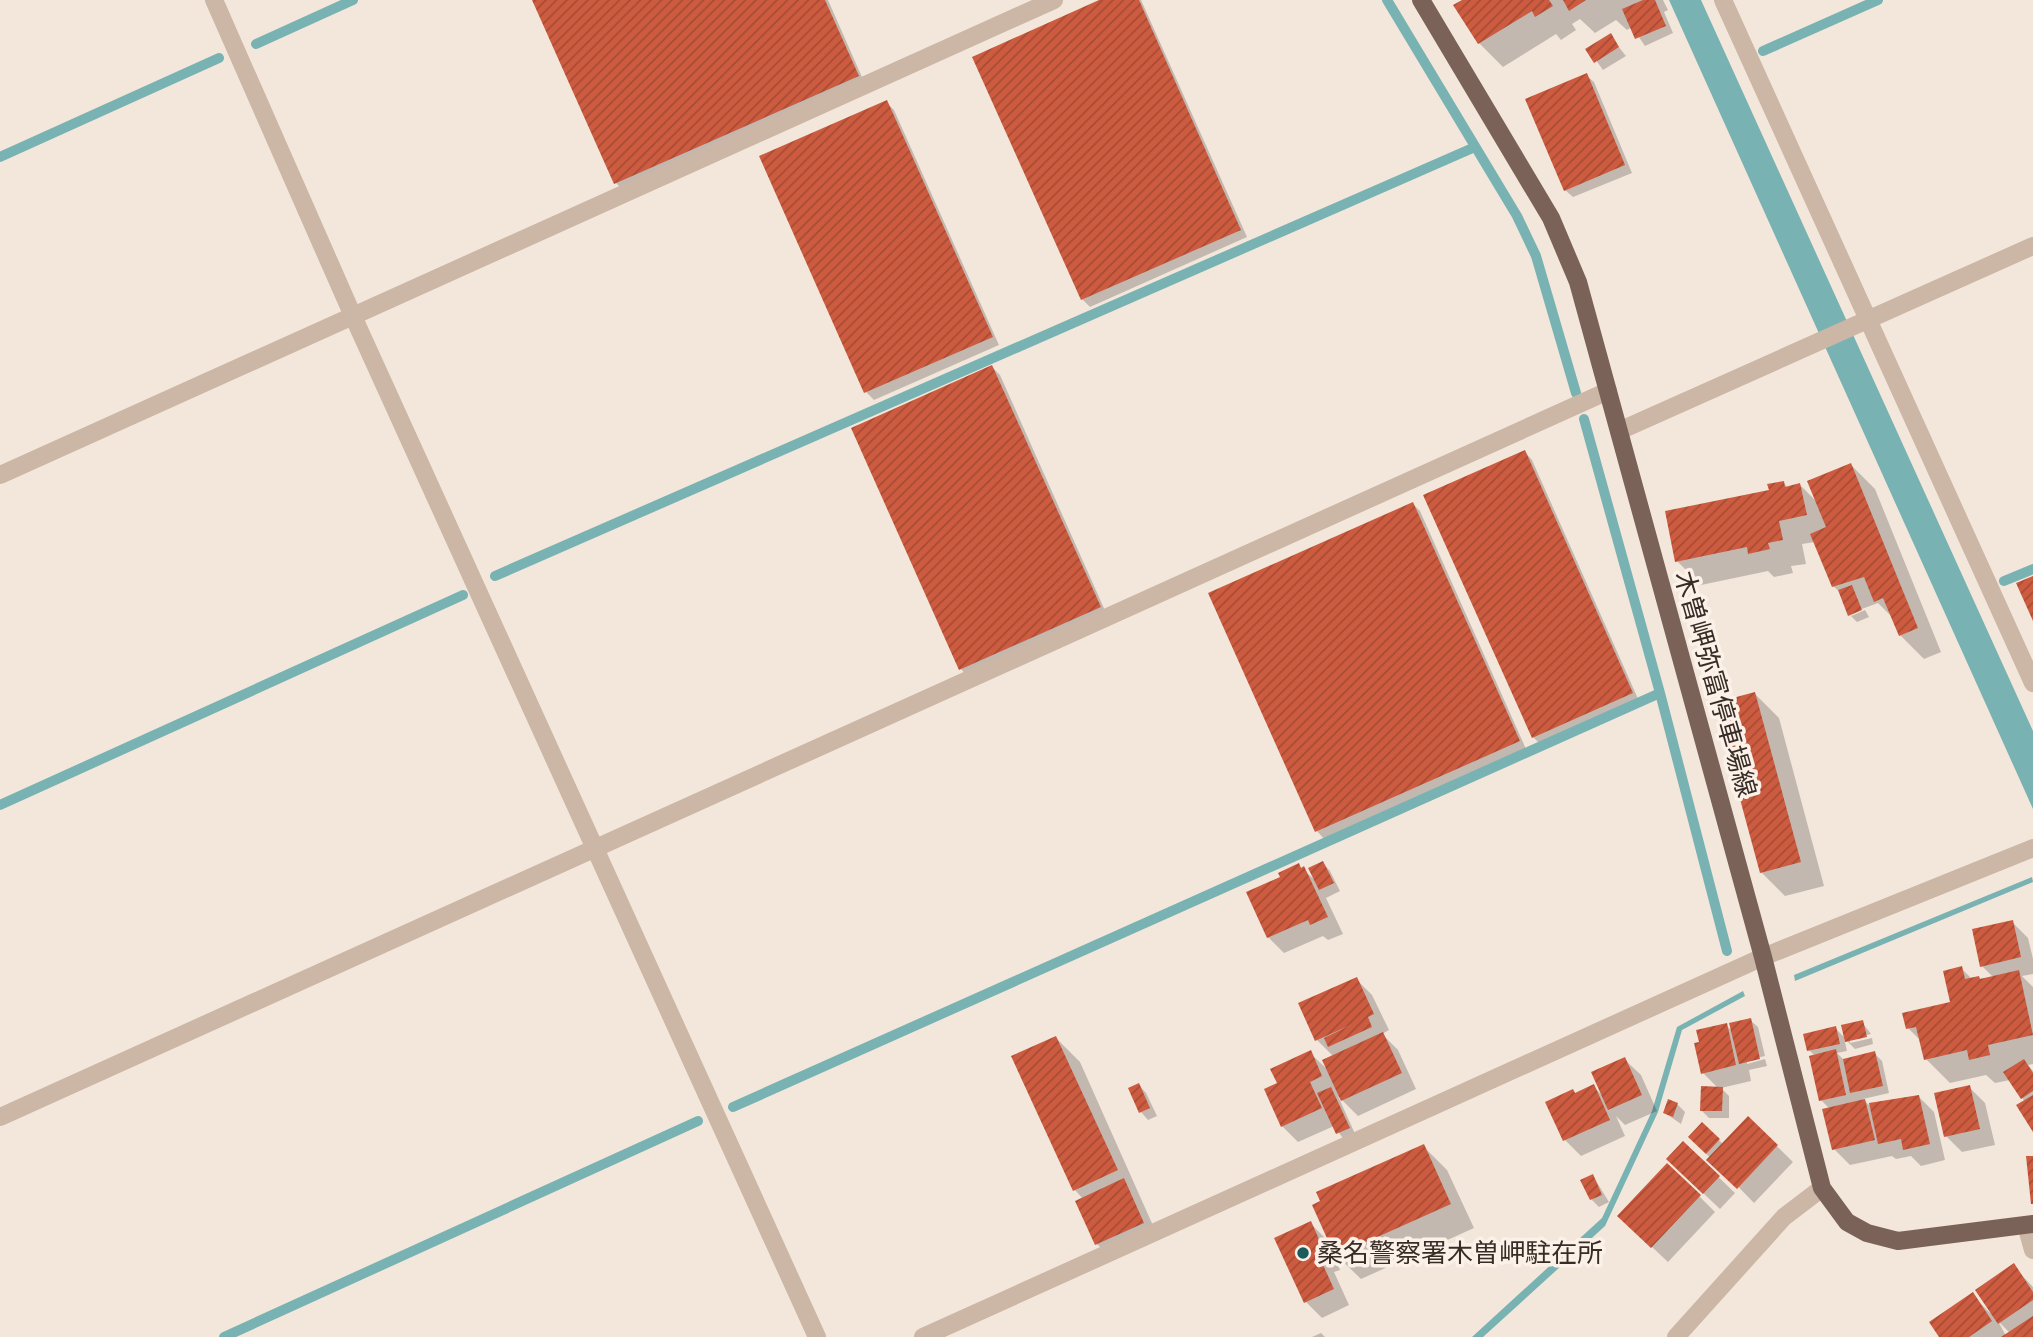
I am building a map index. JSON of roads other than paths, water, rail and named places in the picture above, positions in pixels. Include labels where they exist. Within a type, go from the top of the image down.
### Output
[{"type":"main road","name":"木曽岬弥富停車場線","points":[[1421,0],[1551,218],[1578,282],[1763,957],[1822,1188],[1847,1222],[1867,1233],[1898,1241],[2030,1224]]},
{"type":"street","points":[[214,0],[353,316],[817,1337]]},
{"type":"street","points":[[0,475],[1054,0]]},
{"type":"street","points":[[1723,0],[1862,322],[2033,683]]},
{"type":"street","points":[[1619,431],[2033,246]]},
{"type":"street","points":[[0,1117],[1608,391]]},
{"type":"street","points":[[923,1337],[1763,957],[2033,848]]},
{"type":"street","points":[[1676,1337],[1784,1217],[1822,1188]]},
{"type":"street","points":[[2030,1224],[2033,1251]]},
{"type":"water","points":[[1669,0],[1701,0],[2033,731],[2033,809]]},
{"type":"water","points":[[2032,877],[2033,882],[1795,981],[1794,975]]},
{"type":"water","points":[[1743,991],[1745,996],[1682,1030],[1658,1112],[1605,1226],[1483,1337],[1472,1337],[1602,1218],[1652,1111],[1677,1027]]},
{"type":"waterway","points":[[256,44],[353,0]]},
{"type":"waterway","points":[[1387,0],[1517,216],[1536,256],[1576,393]]},
{"type":"waterway","points":[[1763,51],[1878,0]]},
{"type":"waterway","points":[[0,157],[219,58]]},
{"type":"waterway","points":[[495,576],[1475,147]]},
{"type":"waterway","points":[[1584,419],[1660,693],[1727,951]]},
{"type":"waterway","points":[[2004,581],[2033,569]]},
{"type":"waterway","points":[[0,805],[463,595]]},
{"type":"waterway","points":[[733,1107],[1660,693]]},
{"type":"waterway","points":[[224,1337],[698,1121]]},
{"type":"place","name":"桑名警察署木曽岬駐在所","points":[[1303,1253]]}]
